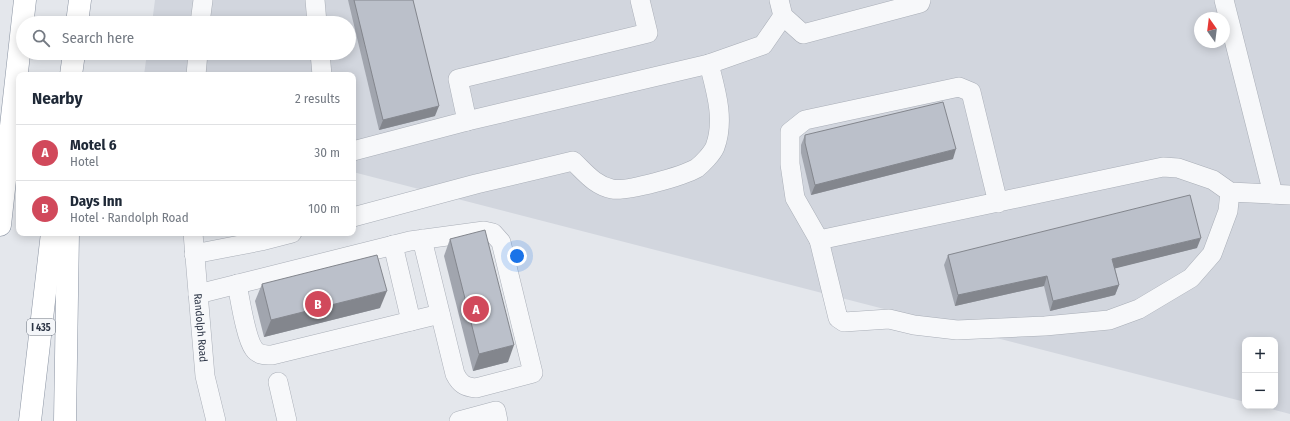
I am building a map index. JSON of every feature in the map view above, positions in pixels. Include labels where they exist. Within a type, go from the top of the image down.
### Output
[{"type":"highway","points":[[23,16],[25,0]]},
{"type":"highway","points":[[78,16],[80,0]]},
{"type":"highway","points":[[17,72],[18,60]]},
{"type":"highway","points":[[71,72],[73,60]]},
{"type":"highway","points":[[0,225],[16,81]]},
{"type":"highway","name":"I 435","points":[[30,421],[52,236]]},
{"type":"highway","points":[[66,421],[66,297],[68,236]]},
{"type":"street","points":[[201,16],[203,0]]},
{"type":"street","points":[[315,0],[316,16]]},
{"type":"street","points":[[467,121],[458,79],[648,33],[640,0]]},
{"type":"street","points":[[356,150],[467,121],[709,64],[763,45],[781,8],[803,34],[920,4],[921,0]]},
{"type":"street","points":[[819,240],[1163,167],[1178,168],[1198,174],[1213,180],[1230,192],[1281,195],[1224,0]]},
{"type":"street","points":[[196,72],[197,60]]},
{"type":"street","points":[[321,60],[322,72]]},
{"type":"street","points":[[356,215],[573,161],[598,184],[613,189],[630,188],[681,176],[698,167],[714,149],[720,131],[719,105],[709,64]]},
{"type":"street","points":[[998,202],[971,92],[958,87],[805,120],[790,132],[790,164],[795,198],[819,240],[838,318],[844,322],[889,319],[922,326],[957,330],[1045,326],[1109,320],[1139,309],[1191,278],[1212,254],[1228,211],[1230,192]]},
{"type":"street","points":[[198,294],[422,239],[484,231],[493,233],[501,242],[533,373],[476,388],[468,387],[460,383],[455,374],[422,239]]},
{"type":"street","name":"Randolph Road","points":[[192,236],[205,376],[216,421]]},
{"type":"street","points":[[194,254],[280,236]]},
{"type":"street","points":[[393,245],[411,321]]},
{"type":"street","points":[[237,284],[250,340],[254,350],[262,355],[272,355],[440,314]]},
{"type":"street","points":[[278,382],[287,421]]},
{"type":"street","points":[[459,421],[496,411],[498,421]]},
{"type":"shaded area","points":[[155,0],[1290,0],[1290,414],[1271,409],[1278,409],[1278,337],[1242,337],[1242,401],[356,173],[356,72],[144,72],[146,60],[356,60],[356,16],[153,16]]},
{"type":"building","points":[[354,0],[413,0],[439,106],[383,120]]},
{"type":"building","points":[[943,102],[956,149],[815,185],[805,143],[805,135]]},
{"type":"building","points":[[1190,195],[1201,238],[1112,259],[1119,285],[1053,301],[1047,276],[958,295],[948,255]]},
{"type":"building","points":[[485,230],[514,345],[479,354],[450,239]]},
{"type":"building","points":[[377,255],[387,291],[271,320],[262,284]]},
{"type":"place","name":"Days Inn","points":[[318,304]]},
{"type":"place","name":"Motel 6","points":[[476,309]]}]
